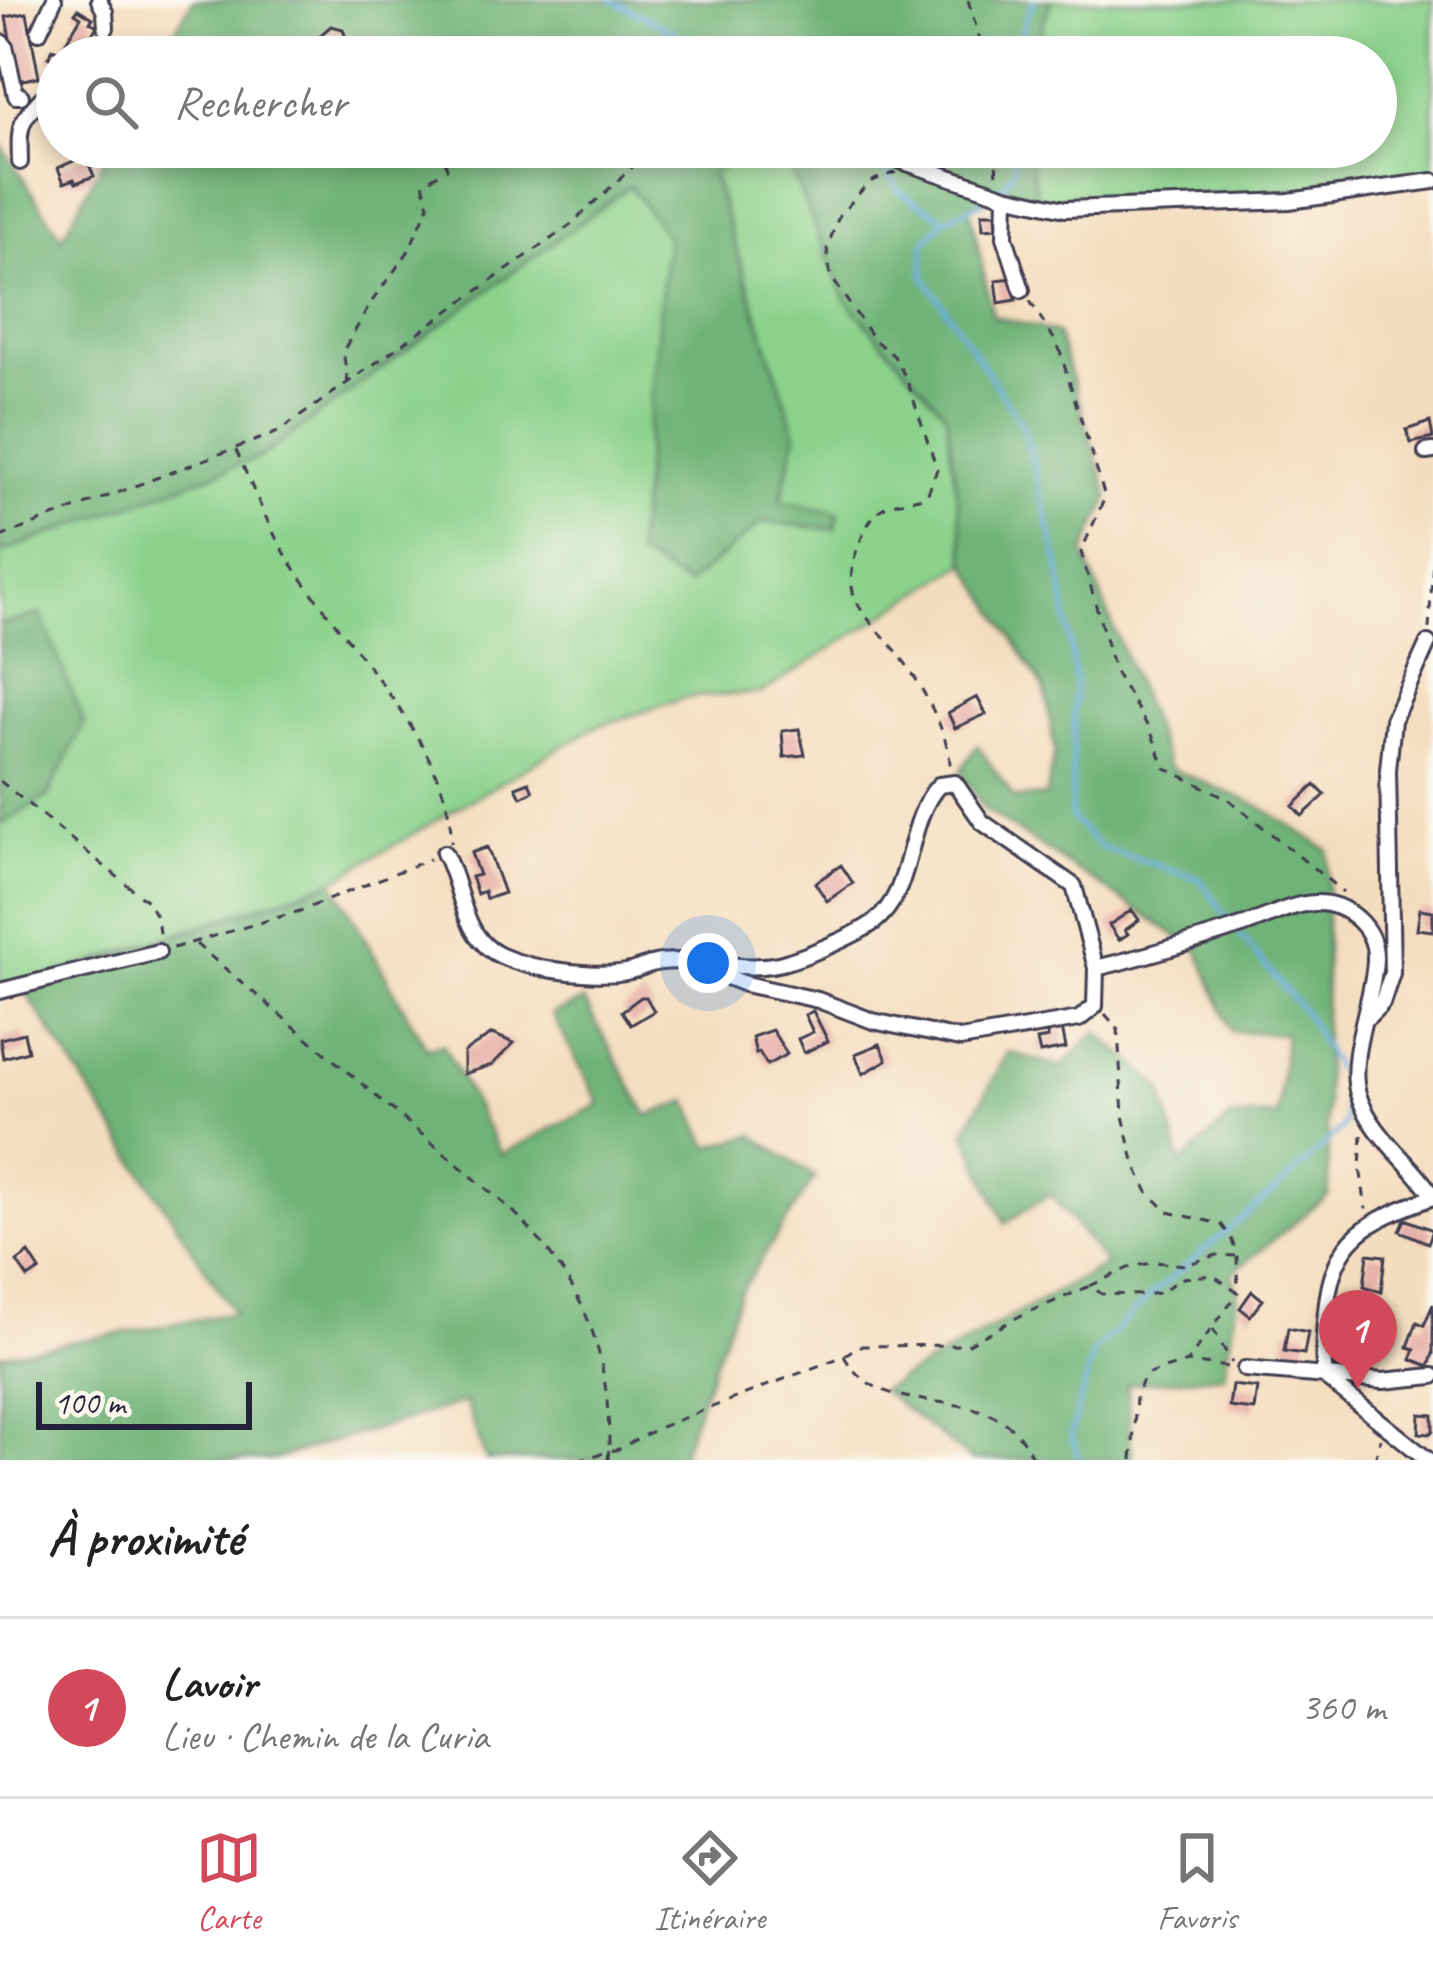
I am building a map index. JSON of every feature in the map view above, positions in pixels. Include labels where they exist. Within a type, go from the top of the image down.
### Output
[{"type":"street","points":[[38,32],[54,0]]},
{"type":"street","points":[[99,0],[106,28]]},
{"type":"street","points":[[0,41],[16,96],[21,96]]},
{"type":"street","points":[[20,162],[19,127],[36,105]]},
{"type":"street","points":[[897,168],[1065,209],[1288,201],[1433,182]]},
{"type":"street","points":[[1001,194],[1005,237],[1022,290]]},
{"type":"street","points":[[1365,1021],[1382,1003],[1391,974],[1388,770],[1393,720],[1428,643]]},
{"type":"street","points":[[444,853],[471,925],[485,946],[511,961],[575,972],[623,973],[662,962],[786,963],[872,923],[895,900],[925,800],[939,785],[955,783],[982,822],[1074,886],[1096,968],[1094,1006],[1079,1019],[960,1039],[873,1021],[694,964]]},
{"type":"street","points":[[1096,968],[1155,954],[1294,906],[1322,903],[1349,912],[1372,938],[1375,960],[1355,1082],[1364,1109],[1382,1136],[1433,1197],[1366,1225],[1340,1253],[1329,1279],[1325,1377],[1428,1460]]},
{"type":"street","points":[[0,991],[158,952]]},
{"type":"street","points":[[1240,1368],[1383,1381],[1433,1376]]},
{"type":"path","points":[[968,0],[979,36]]},
{"type":"path","points":[[349,385],[343,351],[408,252],[429,206],[423,183],[447,168]]},
{"type":"path","points":[[0,537],[278,432],[569,226],[631,168]]},
{"type":"path","points":[[897,168],[869,182],[839,216],[826,248],[830,275],[873,339],[901,368],[937,469],[927,496],[871,514],[851,565],[853,598],[872,628],[898,653],[933,712],[951,754],[949,784]]},
{"type":"path","points":[[998,168],[1001,194]]},
{"type":"path","points":[[1022,290],[1058,345],[1105,497],[1081,552],[1114,670],[1151,732],[1166,768],[1227,798],[1346,894]]},
{"type":"path","points":[[0,781],[146,901],[161,930],[158,952],[300,911],[444,853],[452,840],[450,813],[433,771],[376,675],[288,559],[238,449]]},
{"type":"path","points":[[1428,643],[1433,560]]},
{"type":"path","points":[[195,943],[539,1238],[575,1288],[590,1319],[606,1381],[610,1460]]},
{"type":"path","points":[[1094,1006],[1118,1029],[1123,1116],[1135,1165],[1148,1192],[1168,1212],[1221,1224],[1237,1257],[1238,1293],[1187,1362]]},
{"type":"path","points":[[1364,1109],[1360,1167],[1366,1225]]},
{"type":"path","points":[[577,1460],[619,1449],[658,1428],[844,1356],[858,1346],[967,1345],[1127,1268],[1155,1262],[1185,1265],[1217,1255],[1237,1257]]},
{"type":"path","points":[[1090,1286],[1102,1294],[1145,1295],[1183,1278],[1213,1275],[1238,1293]]},
{"type":"path","points":[[1213,1328],[1240,1368]]},
{"type":"path","points":[[844,1356],[851,1369],[884,1390],[966,1404],[1004,1418],[1024,1438],[1034,1460]]},
{"type":"path","points":[[1132,1460],[1136,1397],[1145,1376],[1187,1362],[1240,1368]]},
{"type":"path","points":[[1375,1460],[1384,1423]]},
{"type":"path","points":[[610,1460],[619,1449]]},
{"type":"green space","points":[[193,0],[1051,0],[1039,36],[172,36]]},
{"type":"green space","points":[[1051,0],[1433,0],[1433,173],[1290,191],[1038,202],[1032,168],[1397,168],[1397,36],[1039,36]]},
{"type":"green space","points":[[0,143],[62,238],[99,168],[721,168],[712,174],[796,435],[781,501],[839,513],[835,529],[762,522],[687,585],[636,554],[667,237],[630,186],[262,456],[0,553]]},
{"type":"green space","points":[[720,168],[790,168],[846,300],[946,414],[966,563],[761,693],[689,697],[595,727],[333,881],[0,993],[0,825],[48,796],[41,614],[0,625],[0,553],[262,456],[630,186],[667,237],[636,554],[687,585],[762,522],[835,529],[839,513],[781,502],[796,435],[712,173]]},
{"type":"green space","points":[[790,168],[1032,168],[1038,202],[1006,196],[969,205],[993,316],[1057,333],[1109,497],[1084,553],[1169,768],[1258,805],[1328,850],[1324,1029],[1329,1195],[1232,1273],[1238,1293],[1224,1375],[1127,1384],[1132,1460],[971,1460],[881,1390],[1106,1264],[1050,1194],[1005,1223],[965,1132],[1008,1052],[1061,1067],[1097,1032],[1161,1087],[1181,1164],[1230,1118],[1278,1115],[1285,1034],[1231,1031],[1198,950],[984,809],[961,771],[977,745],[1014,798],[1046,796],[1055,752],[1045,690],[966,563],[946,414],[846,300]]},
{"type":"green space","points":[[41,614],[84,724],[48,796],[0,825],[0,625]]},
{"type":"green space","points":[[333,881],[426,1048],[443,1045],[501,1154],[600,1104],[552,1014],[584,1001],[648,1116],[688,1101],[709,1147],[753,1135],[815,1177],[740,1292],[679,1460],[486,1460],[465,1402],[272,1460],[0,1460],[0,1355],[234,1313],[23,988]]},
{"type":"building","points":[[78,9],[93,18],[90,22],[97,26],[91,36],[70,36],[81,17],[75,13]]},
{"type":"building","points":[[27,13],[36,78],[18,81],[6,17]]},
{"type":"building","points":[[331,26],[343,29],[345,36],[319,36]]},
{"type":"building","points":[[58,168],[90,168],[94,176],[76,183],[74,179],[64,183]]},
{"type":"building","points":[[982,213],[996,213],[997,228],[983,229]]},
{"type":"building","points":[[1013,278],[1016,300],[999,303],[996,280]]},
{"type":"building","points":[[1430,422],[1433,438],[1411,443],[1406,430]]},
{"type":"building","points":[[977,697],[986,714],[955,728],[948,713]]},
{"type":"building","points":[[799,729],[805,755],[784,757],[782,731]]},
{"type":"building","points":[[529,782],[533,791],[521,797],[516,787]]},
{"type":"building","points":[[1315,785],[1325,795],[1302,816],[1293,806]]},
{"type":"building","points":[[487,847],[504,893],[486,899],[484,891],[477,894],[471,877],[479,875],[471,853]]},
{"type":"building","points":[[841,865],[853,883],[827,901],[815,883]]},
{"type":"building","points":[[1420,909],[1433,911],[1433,931],[1417,929]]},
{"type":"building","points":[[1132,910],[1139,920],[1119,940],[1109,925]]},
{"type":"building","points":[[646,997],[654,1011],[631,1025],[622,1011]]},
{"type":"building","points":[[813,1011],[828,1041],[804,1053],[798,1039],[813,1032],[805,1015]]},
{"type":"building","points":[[1062,1028],[1066,1048],[1040,1053],[1037,1040],[1048,1038],[1046,1031]]},
{"type":"building","points":[[772,1030],[787,1054],[767,1065],[756,1054],[752,1037]]},
{"type":"building","points":[[24,1033],[28,1051],[3,1058],[0,1039]]},
{"type":"building","points":[[492,1034],[514,1043],[492,1065],[464,1074],[464,1052]]},
{"type":"building","points":[[880,1044],[887,1060],[863,1074],[855,1054]]},
{"type":"building","points":[[1405,1219],[1433,1230],[1428,1243],[1400,1231]]},
{"type":"building","points":[[29,1253],[40,1270],[28,1278],[17,1262]]},
{"type":"building","points":[[1368,1254],[1385,1256],[1381,1292],[1364,1286]]},
{"type":"building","points":[[1252,1291],[1263,1300],[1250,1316],[1240,1308]]},
{"type":"building","points":[[1433,1304],[1429,1366],[1411,1359],[1415,1349],[1408,1347],[1417,1322],[1424,1325]]},
{"type":"building","points":[[1288,1328],[1308,1332],[1304,1354],[1284,1351]]},
{"type":"building","points":[[1358,1330],[1355,1367],[1333,1366],[1336,1331]]},
{"type":"building","points":[[1232,1385],[1257,1388],[1254,1410],[1229,1407]]},
{"type":"building","points":[[1420,1414],[1433,1415],[1429,1434],[1419,1433]]},
{"type":"waterway","points":[[611,0],[682,36]]},
{"type":"waterway","points":[[1019,36],[1034,0]]},
{"type":"waterway","points":[[885,168],[899,191],[945,219],[924,243],[924,276],[1023,426],[1060,568],[1075,681],[1071,818],[1100,847],[1200,879],[1229,920]]},
{"type":"waterway","points":[[1000,191],[1014,168]]},
{"type":"waterway","points":[[947,218],[991,198]]},
{"type":"waterway","points":[[1079,1460],[1071,1435],[1093,1353],[1151,1295],[1281,1186],[1344,1126],[1345,1085],[1307,1016],[1240,935]]},
{"type":"place","name":"Lavoir","points":[[1358,1389]]}]
